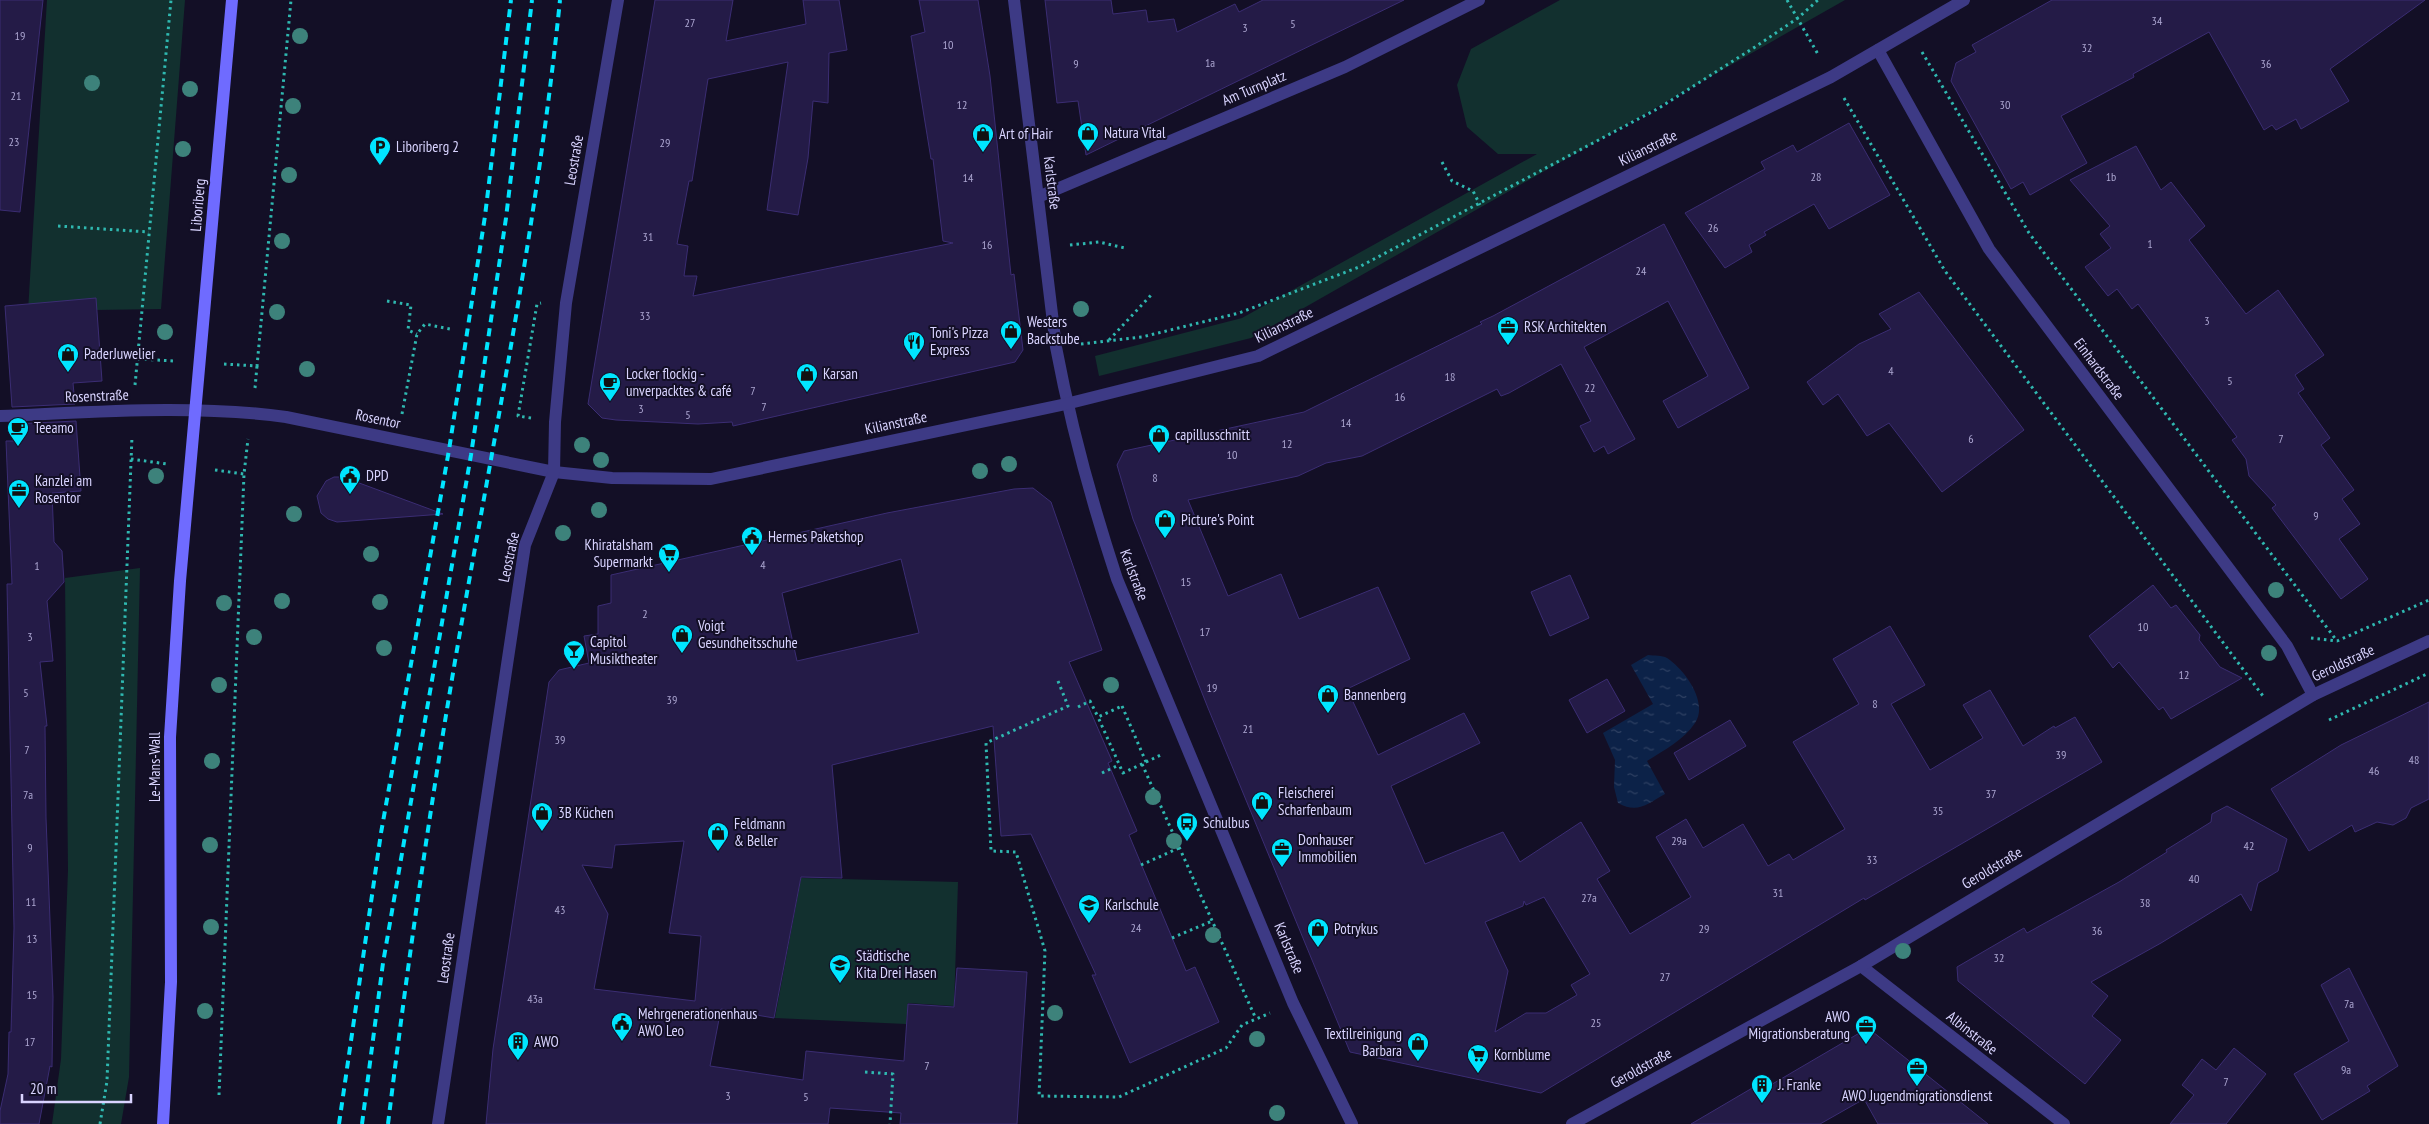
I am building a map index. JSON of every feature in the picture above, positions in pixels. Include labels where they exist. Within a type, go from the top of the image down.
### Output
[{"type":"main road","name":"Liboriberg","points":[[194,412],[232,0]]},
{"type":"main road","name":"Le-Mans-Wall","points":[[163,1124],[171,982],[170,737],[180,581],[194,412]]},
{"type":"street","name":"Leostraße","points":[[438,1124],[525,545],[554,472],[555,422],[566,303],[618,0]]},
{"type":"street","name":"Karlstraße","points":[[1014,0],[1056,348],[1066,404],[1085,480],[1117,579],[1294,1003],[1352,1124]]},
{"type":"street","name":"Am Turnplatz","points":[[1038,197],[1344,67],[1478,0]]},
{"type":"street","name":"Kilianstraße","points":[[554,472],[612,478],[711,478],[1066,404],[1258,356],[1831,77],[1964,0]]},
{"type":"street","name":"Einhardstraße","points":[[1878,50],[1989,250],[2287,646],[2312,695]]},
{"type":"street","name":"Rosenstraße","points":[[0,416],[133,411],[194,412]]},
{"type":"street","name":"Rosentor","points":[[194,412],[252,412],[286,417],[554,472]]},
{"type":"street","name":"Geroldstraße","points":[[1572,1124],[1861,966],[2312,695],[2429,641]]},
{"type":"street","name":"Albinstraße","points":[[1861,966],[2064,1124]]},
{"type":"path","points":[[100,1124],[107,1081],[133,411],[172,0]]},
{"type":"path","points":[[138,359],[257,366],[290,0]]},
{"type":"path","points":[[1787,0],[1945,272],[2267,700]]},
{"type":"path","points":[[1056,348],[1142,337],[1239,313],[1359,267],[1480,205],[1658,108],[1798,18],[1818,0]]},
{"type":"path","points":[[1910,31],[2029,233],[2337,641]]},
{"type":"path","points":[[1442,162],[1452,181],[1473,191],[1480,205]]},
{"type":"path","points":[[58,226],[149,232]]},
{"type":"path","points":[[1044,248],[1099,242],[1125,248]]},
{"type":"path","points":[[1109,341],[1153,293]]},
{"type":"path","points":[[387,301],[412,304],[408,330],[417,334]]},
{"type":"path","points":[[520,405],[537,304]]},
{"type":"path","points":[[399,440],[404,397],[417,334],[425,324],[450,329]]},
{"type":"path","points":[[219,1095],[244,474]]},
{"type":"path","points":[[2304,638],[2337,641],[2429,600]]},
{"type":"path","points":[[2329,720],[2429,673]]},
{"type":"path","points":[[1058,681],[1068,706],[986,742],[991,851],[1016,852],[1045,951],[1039,1096],[1119,1098],[1226,1048],[1242,1025]]},
{"type":"path","points":[[1078,707],[1090,702],[1123,773],[1146,762],[1122,706],[1098,717]]},
{"type":"path","points":[[1142,764],[1256,1019]]},
{"type":"path","points":[[1102,773],[1119,765]]},
{"type":"path","points":[[1141,864],[1179,848]]},
{"type":"path","points":[[1172,938],[1212,921]]},
{"type":"path","points":[[864,1072],[893,1074],[890,1124]]},
{"type":"green space","points":[[47,0],[185,0],[161,309],[28,311]]},
{"type":"green space","points":[[1560,0],[1845,0],[1251,338],[1099,376],[1095,356],[1242,318],[1537,154],[1498,154],[1467,127],[1457,85],[1471,49]]},
{"type":"green space","points":[[140,568],[129,1077],[121,1124],[52,1124],[61,1059],[68,870],[65,578]]},
{"type":"green space","points":[[801,878],[958,882],[954,1006],[908,1003],[906,1024],[775,1018]]},
{"type":"water","points":[[1648,655],[1665,657],[1681,670],[1697,696],[1699,715],[1685,735],[1647,761],[1665,794],[1647,804],[1631,808],[1618,803],[1614,787],[1615,760],[1603,733],[1653,704],[1631,665]]},
{"type":"building","points":[[0,0],[43,0],[20,212],[0,210]]},
{"type":"building","points":[[655,0],[733,0],[726,41],[806,24],[803,0],[839,0],[847,50],[829,53],[828,103],[813,101],[808,158],[798,215],[767,210],[788,62],[708,79],[692,181],[689,181],[677,244],[688,246],[684,276],[697,276],[693,296],[953,243],[943,241],[933,159],[931,159],[911,36],[925,32],[919,0],[978,0],[990,76],[1011,275],[1014,274],[1023,350],[1015,362],[733,426],[732,422],[698,424],[602,418],[588,404]]},
{"type":"building","points":[[1045,0],[1111,0],[1113,14],[1146,10],[1148,22],[1174,19],[1177,32],[1235,4],[1239,12],[1263,0],[1404,0],[1086,155],[1078,101],[1057,103]]},
{"type":"building","points":[[2052,0],[2425,0],[2330,69],[2349,101],[2301,129],[2296,119],[2276,130],[2272,125],[2264,130],[2209,32],[2133,74],[2134,77],[2061,116],[2087,163],[2030,195],[2023,182],[2011,189],[1951,81],[1956,63],[1976,52],[1972,45]]},
{"type":"building","points":[[1849,123],[1890,195],[1829,229],[1814,204],[1764,232],[1766,235],[1749,245],[1752,252],[1725,268],[1685,213],[1765,169],[1761,162],[1793,145],[1797,152]]},
{"type":"building","points":[[2136,146],[2161,190],[2171,182],[2205,226],[2189,240],[2246,314],[2278,290],[2324,355],[2295,375],[2304,389],[2298,393],[2330,438],[2321,445],[2354,490],[2342,499],[2360,524],[2339,539],[2368,579],[2341,599],[2272,508],[2276,505],[2249,476],[2246,459],[2232,440],[2237,437],[2138,304],[2132,309],[2117,289],[2108,296],[2085,267],[2111,248],[2100,234],[2110,226],[2070,180]]},
{"type":"building","points":[[1664,224],[1749,388],[1678,428],[1663,401],[1708,376],[1668,301],[1584,347],[1635,439],[1608,454],[1604,446],[1594,452],[1580,426],[1591,421],[1561,364],[1509,393],[1501,396],[1497,389],[1362,456],[1326,463],[1298,476],[1188,500],[1228,596],[1281,574],[1299,619],[1378,587],[1410,659],[1347,689],[1378,755],[1464,713],[1480,743],[1391,786],[1425,864],[1503,832],[1520,862],[1581,822],[1610,871],[1597,879],[1630,934],[1691,897],[1656,837],[1686,819],[1703,848],[1743,824],[1768,866],[1789,854],[1793,860],[1845,829],[1793,742],[1859,704],[1833,659],[1890,626],[1925,685],[1891,704],[1930,770],[1983,738],[1963,705],[1990,690],[2023,746],[2054,726],[2055,728],[2075,717],[2102,762],[1865,900],[1864,898],[1541,1093],[1350,1052],[1208,708],[1133,519],[1117,465],[1124,451],[1304,412],[1482,324],[1480,322]],"holes":[[[1544,897],[1590,974],[1571,985],[1577,995],[1546,1013],[1526,1013],[1495,1032],[1508,971],[1485,922],[1523,906],[1524,901],[1526,905]]]},
{"type":"building","points":[[1919,292],[2024,430],[1942,492],[1889,423],[1867,436],[1838,394],[1823,405],[1807,382],[1859,344],[1891,329],[1879,314]]},
{"type":"building","points":[[96,298],[102,381],[73,383],[75,404],[12,407],[5,306]]},
{"type":"building","points":[[76,421],[81,491],[52,493],[54,542],[62,551],[64,582],[47,601],[53,661],[40,662],[47,726],[45,726],[46,818],[53,997],[52,1067],[50,1066],[39,1124],[0,1124],[0,1111],[8,1074],[9,1032],[11,1032],[14,928],[7,584],[12,584],[6,441],[15,441],[14,424]]},
{"type":"building","points":[[334,477],[343,477],[443,514],[337,522],[328,519],[321,513],[317,496],[326,481]]},
{"type":"building","points":[[1033,488],[1051,502],[1102,650],[1069,662],[1112,761],[1108,763],[1137,831],[1129,835],[1186,971],[1195,967],[1219,1022],[1130,1063],[1092,975],[1096,975],[1031,834],[1001,836],[993,726],[832,765],[842,878],[801,877],[774,1018],[721,1009],[710,1066],[803,1080],[806,1051],[904,1061],[908,1004],[954,1007],[957,968],[1027,972],[1017,1124],[900,1124],[901,1113],[830,1108],[828,1124],[486,1124],[493,1049],[549,682],[559,670],[589,663],[584,636],[598,634],[598,606],[611,603],[611,575],[887,513],[1014,489]],"holes":[[[901,559],[919,633],[797,661],[782,593]],[[684,841],[669,933],[701,936],[695,1001],[594,989],[608,914],[582,865],[612,868],[615,845]]]},
{"type":"building","points":[[1570,575],[1589,618],[1550,636],[1531,592]]},
{"type":"building","points":[[2153,585],[2171,608],[2176,605],[2200,635],[2199,640],[2220,667],[2242,678],[2171,719],[2163,707],[2159,710],[2119,662],[2113,668],[2089,636]]},
{"type":"building","points":[[1607,679],[1625,711],[1587,733],[1569,700]]},
{"type":"building","points":[[2429,702],[2429,799],[2411,808],[2406,818],[2393,825],[2377,822],[2355,832],[2352,825],[2309,851],[2271,789],[2341,745]]},
{"type":"building","points":[[1730,720],[1746,746],[1689,780],[1674,753]]},
{"type":"building","points":[[2227,806],[2287,839],[2278,871],[2258,883],[2251,911],[2241,894],[2161,943],[2091,982],[2108,996],[2092,1016],[2121,1040],[2085,1084],[1958,981],[1957,967],[2024,928],[2027,933],[2119,882],[2211,822],[2212,814]]},
{"type":"building","points":[[2349,968],[2398,1066],[2367,1086],[2370,1091],[2322,1120],[2294,1074],[2349,1041],[2321,985]]},
{"type":"building","points":[[1868,1028],[1988,1124],[1878,1124],[1864,1099],[1820,1124],[1691,1124],[1754,1087],[1757,1093]]},
{"type":"building","points":[[2234,1048],[2266,1074],[2226,1124],[2170,1124],[2194,1095],[2182,1085],[2202,1059],[2216,1070]]},
{"type":"railway","points":[[339,1124],[381,833],[449,450],[485,216],[511,0]]},
{"type":"railway","points":[[362,1124],[383,963],[471,455],[506,218],[532,0]]},
{"type":"railway","points":[[388,1124],[434,788],[531,221],[552,74],[560,0]]},
{"type":"place","name":"Natura Vital","points":[[1088,152]]},
{"type":"place","name":"Art of Hair","points":[[983,153]]},
{"type":"place","name":"Liboriberg 2","points":[[380,166]]},
{"type":"place","name":"RSK Architekten","points":[[1508,346]]},
{"type":"place","name":"Westers Backstube","points":[[1011,350]]},
{"type":"place","name":"Toni's Pizza Express","points":[[914,361]]},
{"type":"place","name":"PaderJuwelier","points":[[68,373]]},
{"type":"place","name":"Karsan","points":[[807,393]]},
{"type":"place","name":"Locker flockig - unverpacktes & café","points":[[610,402]]},
{"type":"place","name":"Teeamo","points":[[18,447]]},
{"type":"place","name":"capillusschnitt","points":[[1159,454]]},
{"type":"place","name":"DPD","points":[[350,495]]},
{"type":"place","name":"Kanzlei am Rosentor","points":[[19,509]]},
{"type":"place","name":"Picture's Point","points":[[1165,539]]},
{"type":"place","name":"Hermes Paketshop","points":[[752,556]]},
{"type":"place","name":"Khiratalsham Supermarkt","points":[[669,573]]},
{"type":"place","name":"Voigt Gesundheitsschuhe","points":[[682,654]]},
{"type":"place","name":"Capitol Musiktheater","points":[[574,670]]},
{"type":"place","name":"Bannenberg","points":[[1328,714]]},
{"type":"place","name":"Fleischerei Scharfenbaum","points":[[1262,821]]},
{"type":"place","name":"3B Küchen","points":[[542,832]]},
{"type":"place","name":"Schulbus","points":[[1187,842]]},
{"type":"place","name":"Feldmann & Beller","points":[[718,852]]},
{"type":"place","name":"Donhauser Immobilien","points":[[1282,868]]},
{"type":"place","name":"Karlschule","points":[[1089,924]]},
{"type":"place","name":"Potrykus","points":[[1318,948]]},
{"type":"place","name":"Städtische Kita Drei Hasen","points":[[840,984]]},
{"type":"place","name":"Mehrgenerationenhaus AWO Leo","points":[[622,1042]]},
{"type":"place","name":"AWO Migrationsberatung","points":[[1866,1045]]},
{"type":"place","name":"AWO","points":[[518,1061]]},
{"type":"place","name":"Textilreinigung Barbara","points":[[1418,1062]]},
{"type":"place","name":"Kornblume","points":[[1478,1074]]},
{"type":"place","name":"AWO Jugendmigrationsdienst","points":[[1917,1087]]},
{"type":"place","name":"J. Franke","points":[[1762,1104]]}]
